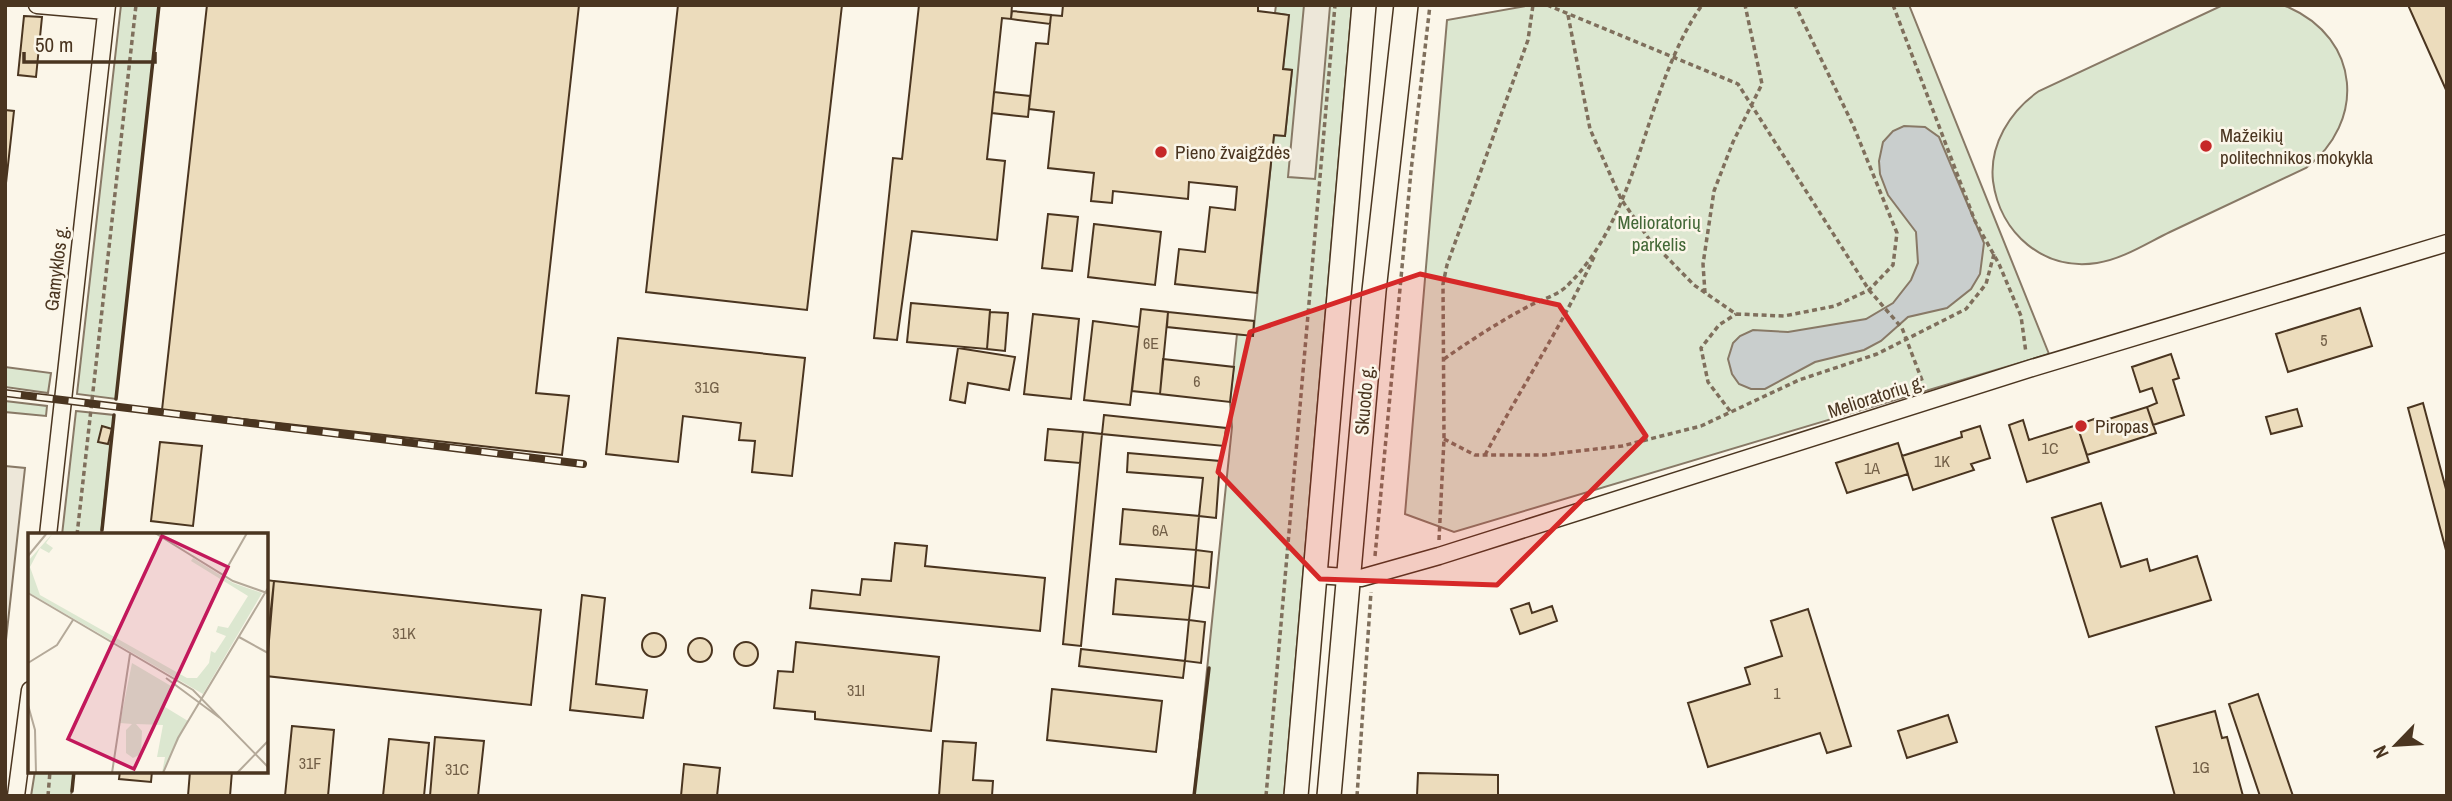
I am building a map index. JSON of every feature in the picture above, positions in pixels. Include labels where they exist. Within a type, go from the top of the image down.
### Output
[{"type":"main road","name":"Skuodo g.","points":[[1296,796],[1364,5]]},
{"type":"main road","name":"Skuodo g.","points":[[1329,796],[1374,291],[1406,5]]},
{"type":"street","points":[[37,5],[107,8]]},
{"type":"street","name":"Gamyklos g.","points":[[48,533],[107,8]]},
{"type":"street","name":"Melioratorių g.","points":[[1317,575],[1372,575],[1439,556],[2032,368],[2447,243]]},
{"type":"street","points":[[16,796],[28,705]]},
{"type":"path","points":[[77,533],[136,5]]},
{"type":"path","points":[[1266,796],[1335,5]]},
{"type":"path","points":[[1357,796],[1372,575],[1430,5]]},
{"type":"path","points":[[1439,556],[1444,439],[1443,284],[1447,265],[1528,40],[1533,5]]},
{"type":"path","points":[[1547,5],[1738,84],[1870,290],[1902,328],[1930,401]]},
{"type":"path","points":[[1485,455],[1537,359],[1571,306],[1621,199],[1654,100],[1687,26],[1702,5]]},
{"type":"path","points":[[1705,293],[1703,264],[1714,191],[1733,142],[1762,84],[1745,5]]},
{"type":"path","points":[[1568,15],[1590,129],[1621,199],[1649,239],[1705,293],[1736,314],[1784,316],[1835,306],[1870,290],[1893,265],[1897,233],[1853,125],[1795,5]]},
{"type":"path","points":[[1893,5],[1975,221],[1994,254],[2021,316],[2024,348],[2032,368]]},
{"type":"path","points":[[1444,359],[1483,332],[1565,288],[1597,249]]},
{"type":"path","points":[[1444,439],[1475,455],[1544,455],[1622,446],[1701,426],[1799,380],[1877,354],[1966,309],[1986,284],[1994,254]]},
{"type":"path","points":[[1730,412],[1708,382],[1701,348],[1719,325],[1736,314]]},
{"type":"path","points":[[48,796],[50,773]]},
{"type":"highlighted area","points":[[1420,274],[1559,305],[1646,436],[1497,585],[1320,579],[1218,472],[1250,332]]},
{"type":"green space","points":[[2265,3],[2288,7],[2312,21],[2330,39],[2342,60],[2347,82],[2346,105],[2339,128],[2325,149],[2306,168],[2116,258],[2078,264],[2043,255],[2028,245],[2005,217],[1997,200],[1993,181],[1994,155],[1998,142],[2019,108],[2039,91],[2223,5]]},
{"type":"green space","points":[[121,5],[159,5],[116,399],[77,394]]},
{"type":"green space","points":[[1276,5],[1352,5],[1284,796],[1194,796],[1232,427],[1230,402],[1237,334],[1253,336],[1274,135],[1285,136],[1292,70],[1283,69],[1288,15],[1275,13]]},
{"type":"green space","name":"Melioratorių parkelis","points":[[1531,5],[1909,5],[2049,354],[1454,532],[1405,514],[1447,20]]},
{"type":"green space","points":[[5,367],[51,373],[48,393],[5,387]]},
{"type":"green space","points":[[5,401],[47,406],[46,416],[5,412]]},
{"type":"green space","points":[[76,411],[114,415],[101,533],[62,533]]},
{"type":"green space","points":[[35,773],[74,773],[71,796],[31,796]]},
{"type":"shaded area","points":[[1304,5],[1330,6],[1315,179],[1288,177]]},
{"type":"shaded area","points":[[1904,126],[1925,127],[1939,137],[1984,243],[1980,274],[1971,289],[1947,308],[1908,317],[1881,341],[1864,350],[1815,362],[1765,389],[1751,389],[1739,384],[1732,374],[1728,359],[1733,343],[1740,336],[1753,330],[1788,332],[1866,319],[1893,303],[1911,280],[1918,263],[1916,232],[1888,195],[1880,174],[1879,161],[1883,142],[1893,131]]},
{"type":"shaded area","points":[[5,466],[25,468],[5,649]]},
{"type":"building","points":[[207,5],[579,5],[536,393],[569,396],[562,455],[162,410]]},
{"type":"building","points":[[678,5],[842,5],[807,310],[646,292]]},
{"type":"building","points":[[919,5],[1012,5],[1011,19],[1002,18],[987,159],[1005,161],[997,240],[912,231],[897,340],[874,338],[893,158],[902,159]]},
{"type":"building","name":"Pieno žvaigždės","points":[[1063,5],[1258,5],[1258,11],[1289,15],[1283,69],[1292,70],[1285,136],[1274,135],[1257,293],[1175,284],[1179,249],[1205,252],[1210,207],[1235,210],[1237,187],[1189,182],[1188,199],[1113,191],[1112,203],[1091,201],[1094,173],[1048,168],[1054,112],[1029,109],[1036,43],[1048,44],[1051,15],[1062,16]]},
{"type":"building","points":[[2408,5],[2447,5],[2447,92]]},
{"type":"building","points":[[1012,11],[1051,15],[1050,24],[1011,19]]},
{"type":"building","points":[[24,16],[42,17],[36,77],[18,75]]},
{"type":"building","points":[[994,92],[1030,96],[1028,117],[992,113]]},
{"type":"building","points":[[5,110],[14,111],[6,183],[5,183]]},
{"type":"building","points":[[1048,214],[1078,217],[1072,271],[1042,268]]},
{"type":"building","points":[[1094,224],[1161,232],[1155,285],[1088,277]]},
{"type":"building","points":[[911,303],[990,310],[987,349],[907,342]]},
{"type":"building","points":[[2360,308],[2372,346],[2288,372],[2276,334]]},
{"type":"building","points":[[1141,309],[1168,312],[1160,394],[1132,391]]},
{"type":"building","points":[[990,312],[1008,313],[1005,351],[987,349]]},
{"type":"building","points":[[1168,312],[1254,321],[1253,336],[1167,327]]},
{"type":"building","points":[[1033,314],[1079,319],[1071,399],[1024,394]]},
{"type":"building","points":[[1093,321],[1139,327],[1130,405],[1084,400]]},
{"type":"building","points":[[618,338],[805,358],[792,476],[752,472],[755,441],[739,440],[741,423],[683,416],[678,462],[606,454]]},
{"type":"building","points":[[958,348],[1015,357],[1009,390],[968,383],[965,403],[950,400]]},
{"type":"building","points":[[2171,354],[2179,378],[2173,380],[2184,415],[2153,425],[2147,407],[2157,403],[2152,388],[2140,392],[2132,367]]},
{"type":"building","points":[[1163,359],[1234,367],[1230,402],[1160,394]]},
{"type":"building","points":[[2423,403],[2447,493],[2447,554],[2408,408]]},
{"type":"building","points":[[2147,407],[2156,433],[2087,455],[2077,425],[2094,419],[2096,423]]},
{"type":"building","points":[[2297,409],[2302,426],[2271,434],[2266,417]]},
{"type":"building","points":[[1104,415],[1226,428],[1224,446],[1102,434]]},
{"type":"building","points":[[2023,420],[2029,440],[2077,425],[2089,462],[2027,482],[2009,425]]},
{"type":"building","points":[[102,426],[112,429],[108,444],[98,442]]},
{"type":"building","points":[[1980,426],[1990,458],[1971,464],[1974,470],[1913,490],[1902,456],[1962,437],[1961,432]]},
{"type":"building","points":[[1048,429],[1083,432],[1080,463],[1045,460]]},
{"type":"building","points":[[1083,432],[1102,434],[1081,646],[1063,644]]},
{"type":"building","points":[[160,442],[202,446],[193,526],[151,521]]},
{"type":"building","points":[[1898,443],[1908,474],[1847,493],[1836,463]]},
{"type":"building","points":[[1128,453],[1220,461],[1216,518],[1199,516],[1203,478],[1127,472]]},
{"type":"building","points":[[2101,503],[2121,567],[2147,559],[2150,571],[2197,556],[2211,600],[2089,637],[2052,518]]},
{"type":"building","points":[[1123,509],[1199,516],[1196,550],[1120,544]]},
{"type":"building","points":[[895,543],[927,546],[925,566],[1045,578],[1040,631],[810,608],[812,590],[860,595],[862,579],[891,581]]},
{"type":"building","points":[[1196,550],[1212,552],[1209,588],[1193,586]]},
{"type":"building","points":[[1116,579],[1193,586],[1189,620],[1113,614]]},
{"type":"building","points":[[268,580],[274,581],[268,636]]},
{"type":"building","points":[[274,581],[541,610],[531,705],[268,676]]},
{"type":"building","points":[[582,595],[605,598],[596,684],[647,690],[643,718],[570,710]]},
{"type":"building","points":[[1529,603],[1532,613],[1552,606],[1557,621],[1520,634],[1511,609]]},
{"type":"building","points":[[1808,609],[1851,746],[1827,753],[1820,733],[1708,767],[1688,703],[1750,684],[1745,668],[1782,656],[1771,621]]},
{"type":"building","points":[[1189,620],[1205,622],[1201,663],[1185,661]]},
{"type":"building","points":[[654,633],[662,637],[666,645],[662,653],[654,657],[646,653],[642,645],[646,637]]},
{"type":"building","points":[[700,638],[708,642],[712,650],[708,658],[700,662],[692,658],[688,650],[692,642]]},
{"type":"building","points":[[746,642],[754,646],[758,654],[754,662],[746,666],[738,662],[734,654],[738,646]]},
{"type":"building","points":[[796,642],[939,657],[931,731],[815,719],[815,712],[774,708],[778,671],[793,672]]},
{"type":"building","points":[[1081,649],[1185,661],[1183,678],[1079,666]]},
{"type":"building","points":[[1052,689],[1162,701],[1156,752],[1047,740]]},
{"type":"building","points":[[2258,694],[2293,796],[2260,796],[2229,704]]},
{"type":"building","points":[[2215,711],[2222,738],[2227,737],[2243,796],[2175,796],[2156,727]]},
{"type":"building","points":[[1948,715],[1957,742],[1907,758],[1898,731]]},
{"type":"building","points":[[292,726],[334,730],[328,796],[285,796]]},
{"type":"building","points":[[435,737],[484,741],[478,796],[430,796]]},
{"type":"building","points":[[389,739],[429,743],[424,796],[383,796]]},
{"type":"building","points":[[943,741],[976,743],[973,780],[993,781],[992,796],[939,796]]},
{"type":"building","points":[[684,764],[720,768],[717,796],[681,796]]},
{"type":"building","points":[[120,773],[152,773],[151,782],[119,779]]},
{"type":"building","points":[[190,773],[232,773],[230,796],[188,796]]},
{"type":"building","points":[[1418,773],[1498,775],[1498,796],[1417,796]]},
{"type":"railway","points":[[5,393],[583,464]]},
{"type":"wall","points":[[116,399],[159,5]]},
{"type":"wall","points":[[102,530],[114,415]]},
{"type":"wall","points":[[1194,796],[1209,668]]},
{"type":"wall","points":[[72,791],[74,773]]},
{"type":"place","name":"Mažeikių politechnikos mokykla","points":[[2206,146]]},
{"type":"place","name":"Pieno žvaigždės","points":[[1161,152]]},
{"type":"place","name":"Piropas","points":[[2081,426]]}]
